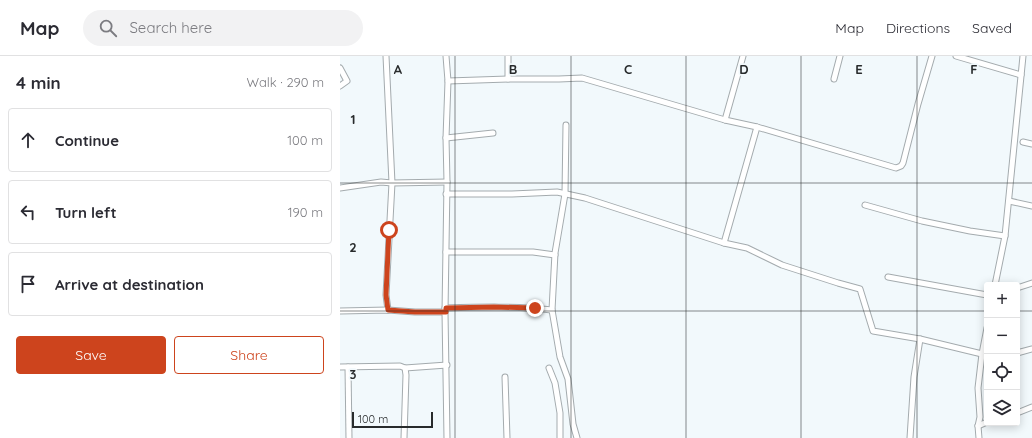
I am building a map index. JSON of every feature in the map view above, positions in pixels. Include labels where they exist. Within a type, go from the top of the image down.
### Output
[{"type":"street","points":[[386,56],[392,183],[386,295],[388,310]]},
{"type":"street","points":[[446,56],[448,81],[446,138],[448,438]]},
{"type":"street","points":[[508,56],[508,79]]},
{"type":"street","points":[[725,120],[743,56]]},
{"type":"street","points":[[834,79],[840,56]]},
{"type":"street","points":[[448,81],[582,78],[896,168],[903,162],[932,56]]},
{"type":"street","points":[[956,56],[1021,75]]},
{"type":"street","points":[[996,282],[1005,236],[1023,56]]},
{"type":"street","points":[[340,68],[346,81],[340,86]]},
{"type":"street","points":[[566,125],[565,194],[555,255],[552,310],[560,357],[568,379],[577,438]]},
{"type":"street","points":[[724,242],[757,128]]},
{"type":"street","points":[[446,138],[493,133]]},
{"type":"street","points":[[1023,142],[1032,144]]},
{"type":"street","points":[[340,188],[381,182],[447,182]]},
{"type":"street","points":[[446,194],[557,192],[585,198],[747,248],[782,265],[838,283],[860,288],[873,330],[984,354]]},
{"type":"street","points":[[1009,201],[1032,206]]},
{"type":"street","points":[[865,205],[922,221],[970,231],[1005,236]]},
{"type":"street","points":[[446,252],[533,252],[555,255]]},
{"type":"street","points":[[888,277],[984,294]]},
{"type":"street","points":[[1020,287],[1032,283]]},
{"type":"street","points":[[340,311],[388,310],[415,312],[494,307],[552,310]]},
{"type":"street","points":[[910,438],[914,377],[920,339]]},
{"type":"street","points":[[1020,352],[1032,349]]},
{"type":"street","points":[[979,438],[978,426],[980,417],[978,388],[984,359]]},
{"type":"street","points":[[340,367],[400,366],[404,368],[447,365]]},
{"type":"street","points":[[348,367],[349,438]]},
{"type":"street","points":[[404,368],[406,375],[404,438]]},
{"type":"street","points":[[549,368],[555,383],[560,413],[560,438]]},
{"type":"street","points":[[505,377],[507,438]]},
{"type":"street","points":[[1020,412],[1030,408],[1032,413]]},
{"type":"street","points":[[978,426],[984,423]]},
{"type":"route","points":[[389,230],[386,295],[388,310],[446,312],[446,308],[535,308]]}]
